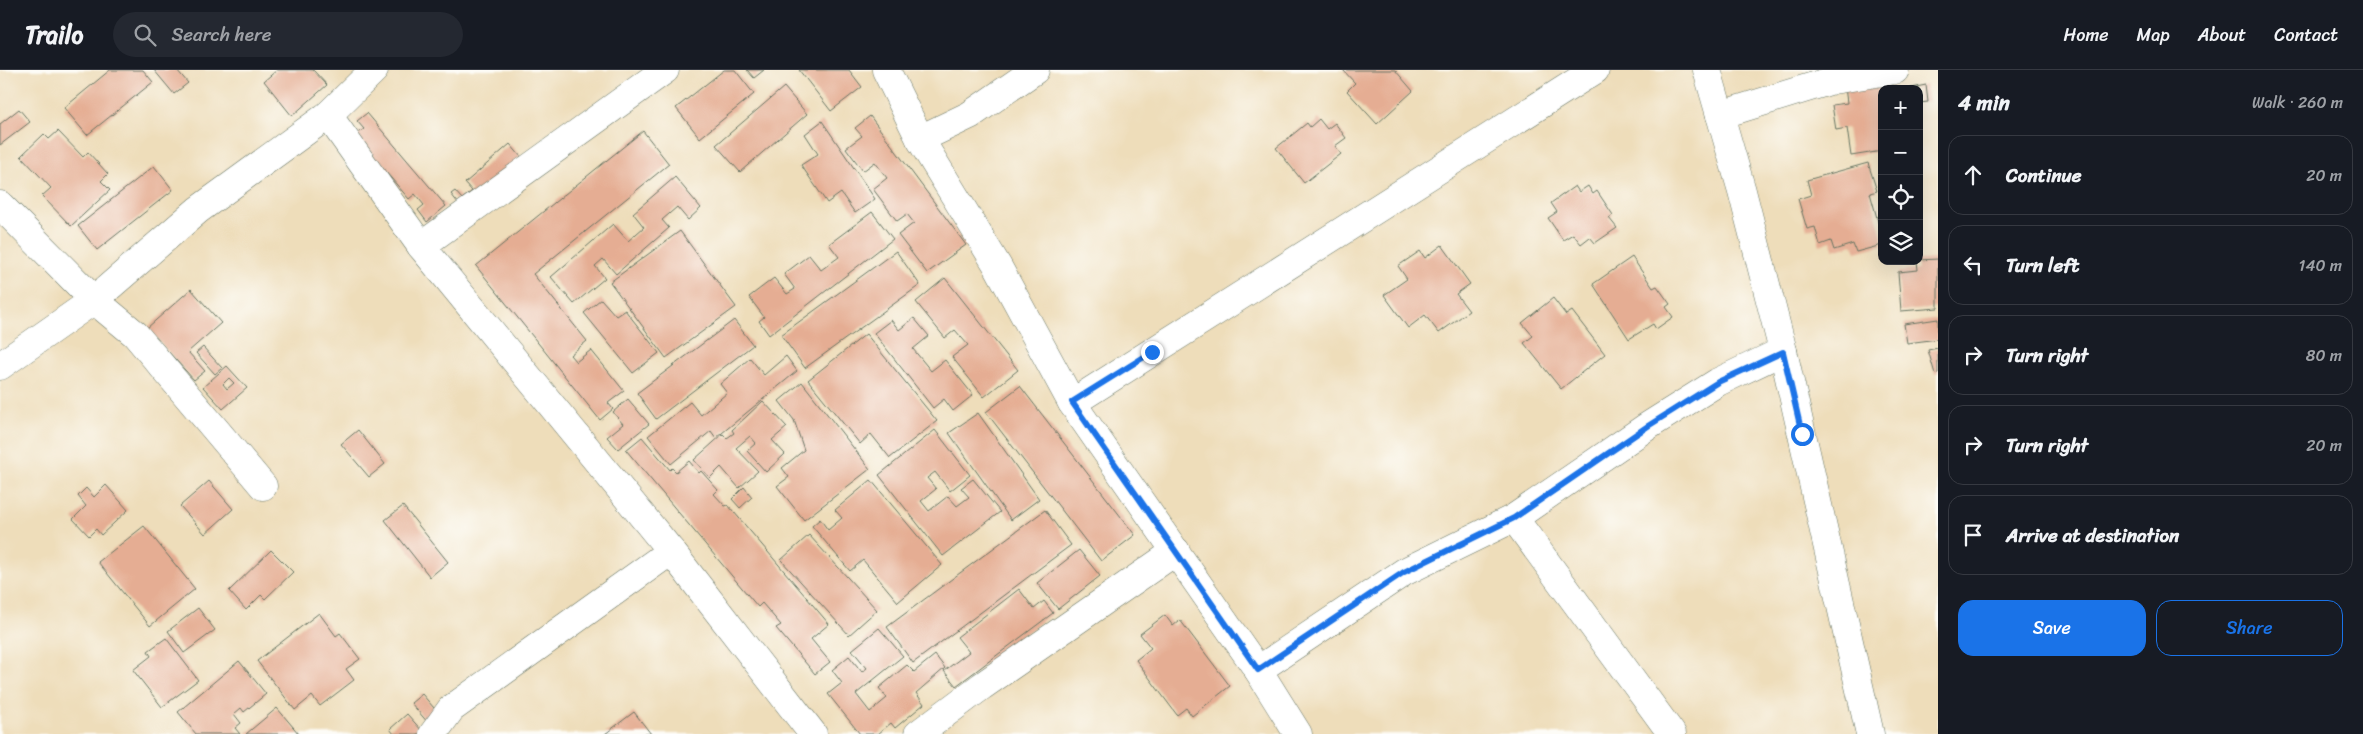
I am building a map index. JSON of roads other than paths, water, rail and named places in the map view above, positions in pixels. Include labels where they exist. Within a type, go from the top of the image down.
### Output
[{"type":"street","points":[[421,246],[665,70]]},
{"type":"street","points":[[886,70],[920,139],[998,265],[1072,402],[1258,670],[1298,734]]},
{"type":"street","points":[[920,139],[970,116],[1035,70]]},
{"type":"street","points":[[1072,402],[1595,70]]},
{"type":"street","points":[[1707,70],[1783,352],[1870,734]]},
{"type":"street","points":[[1720,115],[1833,80],[1895,70]]},
{"type":"street","points":[[0,366],[94,300],[198,210],[328,114],[368,72]]},
{"type":"street","points":[[328,114],[421,246],[671,551],[812,734]]},
{"type":"street","points":[[0,205],[94,300],[135,334],[263,486]]},
{"type":"street","points":[[1258,670],[1404,572],[1514,518],[1648,426],[1718,382],[1783,352]]},
{"type":"street","points":[[1514,518],[1672,734]]},
{"type":"street","points":[[433,734],[451,709],[671,551]]},
{"type":"street","points":[[918,734],[982,686],[1176,551]]}]
